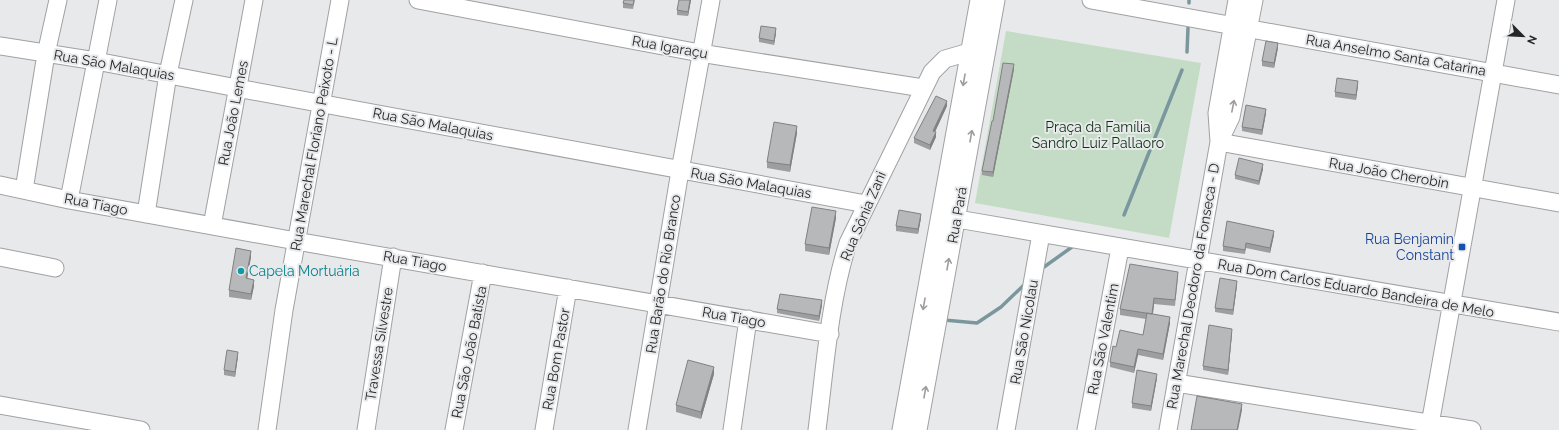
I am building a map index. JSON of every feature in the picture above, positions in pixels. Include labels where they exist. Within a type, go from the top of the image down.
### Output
[{"type":"street","points":[[24,190],[46,54],[58,0]]},
{"type":"street","points":[[69,200],[108,0]]},
{"type":"street","points":[[146,214],[168,74],[184,0]]},
{"type":"street","name":"Rua João Lemes","points":[[212,226],[254,0]]},
{"type":"street","name":"Rua Marechal Floriano Peixoto - L","points":[[267,430],[284,310],[320,103],[340,0]]},
{"type":"street","name":"Rua Igaraçu","points":[[418,0],[700,53],[923,88]]},
{"type":"street","name":"Rua Barão do Rio Branco","points":[[637,430],[710,0]]},
{"type":"street","name":"Rua Pará","points":[[978,53],[979,0]]},
{"type":"street","name":"Rua Pará","points":[[901,430],[948,217],[978,53],[996,0]]},
{"type":"street","name":"Rua Anselmo Santa Catarina","points":[[1091,0],[1559,85]]},
{"type":"street","name":"Rua Marechal Deodoro da Fonseca - D","points":[[1168,430],[1219,142],[1231,117],[1240,27],[1237,0]]},
{"type":"street","name":"Rua Marechal Deodoro da Fonseca - D","points":[[1240,27],[1254,0]]},
{"type":"street","points":[[1430,427],[1506,0]]},
{"type":"street","name":"Rua São Malaquias","points":[[0,46],[168,74],[680,171],[866,204]]},
{"type":"street","name":"Rua Sônia Zani","points":[[817,430],[841,265],[848,243],[932,72],[946,58],[978,53]]},
{"type":"street","name":"Rua João Cherobin","points":[[1219,142],[1559,203]]},
{"type":"street","name":"Rua Tiago","points":[[0,185],[69,200],[212,226],[830,334]]},
{"type":"street","name":"Rua Pará","points":[[918,430],[948,217]]},
{"type":"street","name":"Rua Dom Carlos Eduardo Bandeira de Melo","points":[[948,217],[1120,248],[1559,322]]},
{"type":"street","name":"Rua São Nicolau","points":[[1006,430],[1041,234]]},
{"type":"street","name":"Rua São Valentim","points":[[1086,430],[1120,248]]},
{"type":"street","name":"Travessa Silvestre","points":[[366,430],[393,257]]},
{"type":"street","points":[[0,258],[55,268]]},
{"type":"street","name":"Rua São João Batista","points":[[454,430],[483,273]]},
{"type":"street","name":"Rua Bom Pastor","points":[[544,430],[568,288]]},
{"type":"street","points":[[732,430],[748,319]]},
{"type":"street","points":[[1176,383],[1430,427],[1472,430]]},
{"type":"street","points":[[0,405],[141,430]]},
{"type":"green space","name":"Praça da Família Sandro Luiz Pallaoro","points":[[1006,31],[1201,63],[1169,238],[975,203]]},
{"type":"building","points":[[624,0],[634,0],[633,5],[623,3]]},
{"type":"building","points":[[679,0],[690,0],[688,12],[677,10]]},
{"type":"building","points":[[761,26],[776,28],[774,41],[759,38]]},
{"type":"building","points":[[1266,41],[1278,43],[1274,63],[1262,61]]},
{"type":"building","points":[[1003,63],[1014,64],[993,172],[982,171],[993,121]]},
{"type":"building","points":[[1337,78],[1358,81],[1356,95],[1335,92]]},
{"type":"building","points":[[936,96],[947,101],[933,131],[936,132],[930,145],[914,138]]},
{"type":"building","points":[[1246,105],[1266,109],[1262,130],[1242,127]]},
{"type":"building","points":[[774,122],[797,126],[790,165],[767,162]]},
{"type":"building","points":[[1239,158],[1263,164],[1259,181],[1235,175]]},
{"type":"building","points":[[812,207],[836,211],[829,248],[805,244]]},
{"type":"building","points":[[899,210],[921,214],[918,229],[896,226]]},
{"type":"building","points":[[1227,221],[1274,231],[1270,248],[1246,243],[1245,250],[1223,246]]},
{"type":"building","name":"Capela Mortuária","points":[[236,248],[251,251],[246,278],[254,280],[251,294],[229,290]]},
{"type":"building","points":[[1130,264],[1178,272],[1175,300],[1154,298],[1152,314],[1120,309]]},
{"type":"building","points":[[1220,278],[1237,281],[1233,310],[1215,308]]},
{"type":"building","points":[[780,294],[822,300],[819,316],[777,309]]},
{"type":"building","points":[[1147,313],[1170,317],[1163,354],[1138,349],[1134,367],[1110,362],[1113,346],[1116,347],[1120,330],[1143,335]]},
{"type":"building","points":[[1209,325],[1232,329],[1228,370],[1203,366]]},
{"type":"building","points":[[227,350],[238,352],[235,372],[224,370]]},
{"type":"building","points":[[688,360],[714,367],[701,412],[676,405]]},
{"type":"building","points":[[1137,370],[1157,374],[1151,406],[1132,403]]},
{"type":"building","points":[[1197,396],[1242,404],[1237,430],[1191,430]]},
{"type":"waterway","points":[[1187,52],[1188,28]]},
{"type":"waterway","points":[[1124,215],[1182,70]]},
{"type":"waterway","points":[[1044,267],[1072,247]]},
{"type":"waterway","points":[[944,320],[977,323],[1001,307],[1026,283]]},
{"type":"place","name":"Rua Benjamin Constant","points":[[1462,247]]},
{"type":"place","name":"Capela Mortuária","points":[[241,271]]}]
